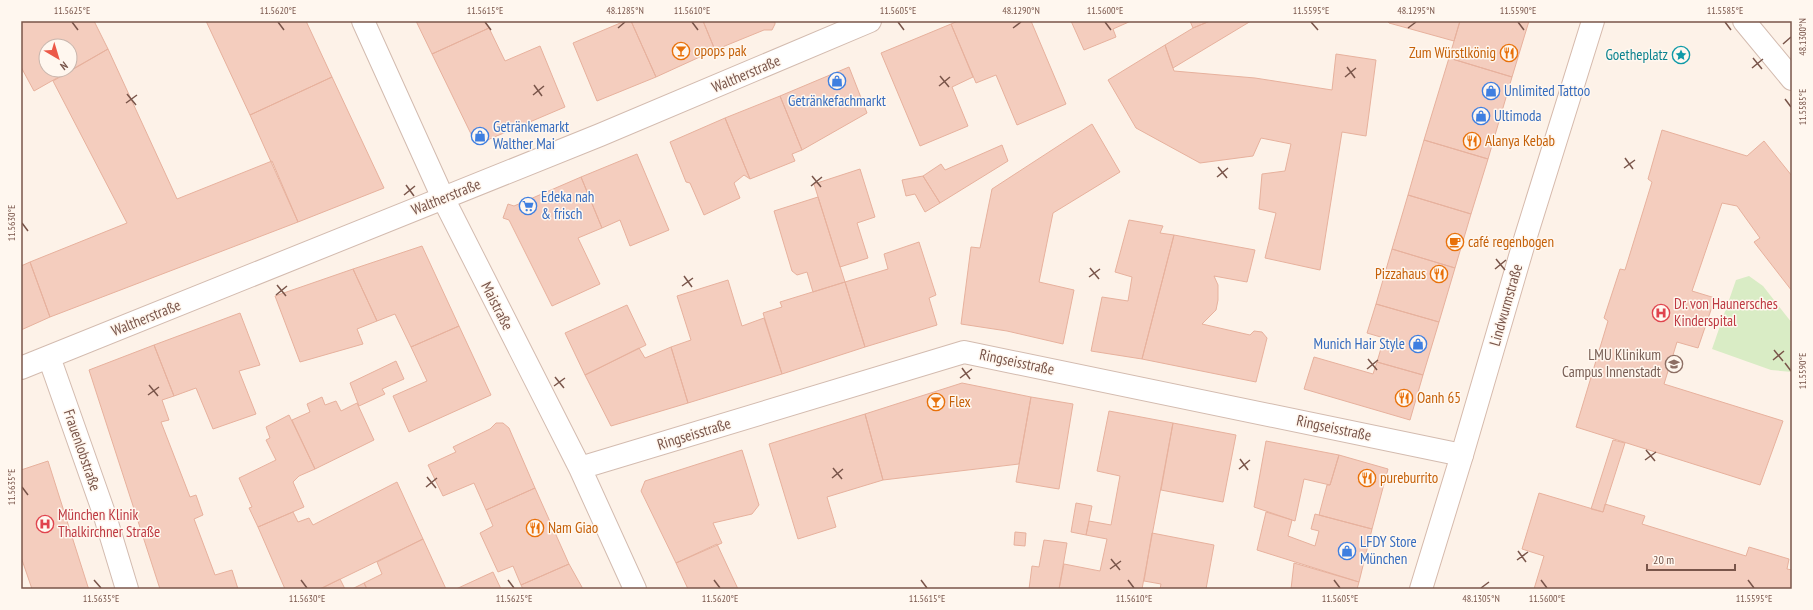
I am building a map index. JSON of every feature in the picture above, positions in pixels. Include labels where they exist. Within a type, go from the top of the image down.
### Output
[{"type":"street","name":"Maistraße","points":[[363,21],[443,198],[580,468],[635,589]]},
{"type":"street","name":"Waltherstraße","points":[[21,368],[600,135],[870,21]]},
{"type":"street","name":"Lindwurmstraße","points":[[1421,589],[1526,236],[1593,21]]},
{"type":"street","points":[[1744,21],[1792,80]]},
{"type":"street","name":"Ringseisstraße","points":[[580,468],[964,352],[1462,455]]},
{"type":"street","name":"Frauenlobstraße","points":[[49,357],[104,513],[127,589]]},
{"type":"green space","points":[[1749,276],[1763,286],[1792,323],[1792,372],[1771,370],[1712,349],[1736,280]]},
{"type":"building","points":[[21,21],[94,21],[108,49],[78,66],[78,38],[38,38],[38,78],[57,78],[34,91],[21,67]]},
{"type":"building","points":[[206,21],[306,21],[332,77],[250,115]]},
{"type":"building","points":[[416,21],[485,21],[489,28],[432,54]]},
{"type":"building","points":[[625,21],[631,21],[656,77],[597,101],[573,43]]},
{"type":"building","points":[[631,21],[703,21],[715,50],[656,77]]},
{"type":"building","points":[[703,21],[775,21],[775,24],[772,30],[764,30],[715,50]]},
{"type":"building","points":[[958,21],[1031,21],[1066,104],[1017,125],[996,75],[976,83],[951,24]]},
{"type":"building","points":[[1071,21],[1131,21],[1113,29],[1116,37],[1084,50]]},
{"type":"building","points":[[1190,21],[1210,21],[1193,28]]},
{"type":"building","points":[[1210,21],[1251,21],[1173,68],[1165,45],[1193,28]]},
{"type":"building","points":[[1387,21],[1460,21],[1454,41],[1389,23]]},
{"type":"building","points":[[1460,21],[1529,21],[1512,77],[1449,58]]},
{"type":"building","points":[[951,24],[973,77],[952,87],[968,126],[920,146],[881,53]]},
{"type":"building","points":[[489,28],[505,61],[540,46],[565,107],[485,141],[473,138],[432,54]]},
{"type":"building","points":[[1165,45],[1174,71],[1255,78],[1332,90],[1336,54],[1376,60],[1366,136],[1342,132],[1320,270],[1265,258],[1276,213],[1259,209],[1262,174],[1285,171],[1291,144],[1261,138],[1253,156],[1200,163],[1136,128],[1108,80]]},
{"type":"building","points":[[108,49],[177,199],[272,161],[298,222],[50,317],[30,262],[127,223],[53,81],[58,78],[78,78],[78,66]]},
{"type":"building","points":[[1449,58],[1512,77],[1488,159],[1424,140]]},
{"type":"building","points":[[849,67],[867,113],[802,150],[780,96]]},
{"type":"building","points":[[332,77],[384,188],[298,222],[250,115]]},
{"type":"building","points":[[780,96],[802,150],[792,154],[795,161],[750,179],[725,118]]},
{"type":"building","points":[[725,118],[750,179],[744,175],[734,183],[740,198],[704,215],[690,183],[686,182],[670,142]]},
{"type":"building","points":[[1092,124],[1120,172],[1053,213],[1039,282],[1074,290],[1063,344],[1007,331],[961,324],[971,247],[980,248],[992,189]]},
{"type":"building","points":[[1662,130],[1747,156],[1764,141],[1792,176],[1792,291],[1754,242],[1760,238],[1737,206],[1722,203],[1692,291],[1715,298],[1698,348],[1677,342],[1664,384],[1783,421],[1760,485],[1576,427],[1608,321],[1604,318],[1620,269],[1625,270],[1652,182],[1648,179]]},
{"type":"building","points":[[1424,140],[1488,159],[1471,214],[1408,195]]},
{"type":"building","points":[[1002,145],[1008,161],[940,203],[923,176],[941,164],[945,170]]},
{"type":"building","points":[[637,154],[669,230],[630,246],[620,220],[602,228],[581,177]]},
{"type":"building","points":[[860,169],[875,217],[857,223],[868,258],[840,267],[814,184]]},
{"type":"building","points":[[923,176],[940,203],[925,212],[915,194],[906,196],[902,180]]},
{"type":"building","points":[[581,177],[602,228],[578,238],[600,284],[552,306],[509,220],[503,218],[508,204],[514,206]]},
{"type":"building","points":[[1408,195],[1471,214],[1455,268],[1392,249]]},
{"type":"building","points":[[818,197],[845,282],[813,292],[807,272],[797,275],[792,271],[774,211]]},
{"type":"building","points":[[1129,220],[1163,226],[1160,233],[1174,235],[1142,359],[1091,351],[1102,297],[1128,301],[1132,277],[1115,272]]},
{"type":"building","points":[[1174,235],[1255,250],[1247,282],[1214,276],[1218,285],[1216,310],[1202,324],[1250,335],[1254,331],[1262,332],[1267,338],[1256,382],[1142,359]]},
{"type":"building","points":[[919,242],[936,295],[929,298],[937,325],[865,347],[845,282],[888,269],[884,254]]},
{"type":"building","points":[[422,246],[459,326],[411,347],[395,314],[377,321],[353,269]]},
{"type":"building","points":[[1392,249],[1455,268],[1439,322],[1376,304]]},
{"type":"building","points":[[30,262],[50,317],[21,330],[21,266]]},
{"type":"building","points":[[353,269],[377,321],[357,329],[363,344],[300,362],[275,296]]},
{"type":"building","points":[[728,280],[742,326],[764,318],[782,374],[688,403],[671,347],[691,340],[677,296]]},
{"type":"building","points":[[845,282],[865,347],[782,374],[763,313],[782,307],[780,302]]},
{"type":"building","points":[[1376,304],[1439,322],[1423,375],[1377,362],[1384,338],[1367,333]]},
{"type":"building","points":[[627,305],[646,345],[585,375],[565,333]]},
{"type":"building","points":[[240,313],[260,365],[239,371],[256,414],[213,429],[196,388],[174,396],[154,345]]},
{"type":"building","points":[[459,326],[491,395],[409,432],[393,396],[427,381],[411,347]]},
{"type":"building","points":[[154,345],[174,396],[162,400],[169,420],[161,422],[190,497],[196,495],[203,515],[194,519],[215,575],[232,570],[238,589],[160,589],[89,370]]},
{"type":"building","points":[[671,347],[688,403],[611,426],[585,375],[639,348],[645,358]]},
{"type":"building","points":[[1314,357],[1373,374],[1377,362],[1423,375],[1410,420],[1304,389]]},
{"type":"building","points":[[396,361],[404,379],[382,389],[385,394],[359,406],[350,383]]},
{"type":"building","points":[[962,383],[1031,397],[1019,464],[883,480],[865,414]]},
{"type":"building","points":[[322,397],[325,405],[336,401],[341,411],[357,403],[374,440],[315,469],[292,420],[310,412],[307,404]]},
{"type":"building","points":[[1031,397],[1073,404],[1059,489],[1016,482]]},
{"type":"building","points":[[1109,411],[1173,423],[1142,589],[1059,589],[1064,564],[1100,571],[1107,539],[1086,535],[1089,521],[1111,525],[1120,476],[1097,471]]},
{"type":"building","points":[[865,414],[883,480],[827,497],[836,527],[798,539],[769,444]]},
{"type":"building","points":[[289,415],[315,469],[299,476],[293,482],[304,507],[258,527],[249,508],[252,507],[239,478],[276,460],[266,440],[270,438],[266,427]]},
{"type":"building","points":[[496,423],[503,423],[509,428],[535,488],[486,510],[474,483],[443,496],[428,465],[456,452],[453,447],[490,429]]},
{"type":"building","points":[[1173,423],[1236,435],[1223,502],[1161,490]]},
{"type":"building","points":[[1613,440],[1625,443],[1603,512],[1591,509]]},
{"type":"building","points":[[1266,441],[1339,455],[1330,485],[1304,479],[1295,521],[1254,507]]},
{"type":"building","points":[[742,450],[759,505],[752,514],[713,523],[722,543],[676,563],[641,491],[645,481]]},
{"type":"building","points":[[1339,455],[1388,469],[1372,529],[1319,515],[1327,485],[1330,485]]},
{"type":"building","name":"München Klinik Thalkirchner Straße","points":[[48,461],[89,589],[32,589],[21,557],[21,470]]},
{"type":"building","points":[[397,482],[423,539],[320,589],[285,589],[258,527],[293,512],[298,522],[309,518],[313,525]]},
{"type":"building","points":[[535,488],[569,564],[521,585],[513,566],[498,572],[480,533],[493,526],[486,510]]},
{"type":"building","points":[[1539,493],[1603,512],[1605,504],[1645,516],[1642,524],[1746,556],[1749,547],[1789,559],[1787,569],[1792,570],[1792,589],[1534,589],[1544,556],[1522,549]]},
{"type":"building","points":[[1076,503],[1092,506],[1086,535],[1071,532]]},
{"type":"building","points":[[1266,512],[1292,520],[1288,536],[1315,546],[1319,531],[1311,529],[1315,514],[1372,529],[1359,582],[1257,550]]},
{"type":"building","points":[[1015,532],[1026,533],[1025,546],[1014,545]]},
{"type":"building","points":[[1152,533],[1214,545],[1206,589],[1160,589],[1161,584],[1144,581]]},
{"type":"building","points":[[423,539],[446,589],[367,589],[364,583],[382,574],[377,562]]},
{"type":"building","points":[[1044,540],[1067,543],[1059,589],[1029,589],[1032,566],[1039,567]]},
{"type":"building","points":[[717,544],[738,589],[688,589],[676,563]]},
{"type":"building","points":[[1294,563],[1359,582],[1357,589],[1291,589]]},
{"type":"building","points":[[569,564],[583,589],[523,589],[521,585]]},
{"type":"building","points":[[493,572],[501,589],[456,589]]},
{"type":"building","points":[[340,579],[345,589],[320,589]]},
{"type":"building","points":[[364,583],[367,589],[352,589]]},
{"type":"place","name":"opops pak","points":[[681,51]]},
{"type":"place","name":"Zum Würstlkönig","points":[[1509,53]]},
{"type":"place","name":"Goetheplatz","points":[[1681,55]]},
{"type":"place","name":"Getränkefachmarkt","points":[[837,81]]},
{"type":"place","name":"Unlimited Tattoo","points":[[1491,91]]},
{"type":"place","name":"Ultimoda","points":[[1481,116]]},
{"type":"place","name":"Getränkemarkt Walther Mai","points":[[480,136]]},
{"type":"place","name":"Alanya Kebab","points":[[1472,141]]},
{"type":"place","name":"Edeka nah & frisch","points":[[528,206]]},
{"type":"place","name":"café regenbogen","points":[[1455,242]]},
{"type":"place","name":"Pizzahaus","points":[[1439,274]]},
{"type":"place","name":"Dr. von Haunersches Kinderspital","points":[[1661,313]]},
{"type":"place","name":"Munich Hair Style","points":[[1418,344]]},
{"type":"place","name":"LMU Klinikum Campus Innenstadt","points":[[1674,364]]},
{"type":"place","name":"Oanh 65","points":[[1404,398]]},
{"type":"place","name":"Flex","points":[[936,402]]},
{"type":"place","name":"pureburrito","points":[[1367,478]]},
{"type":"place","name":"München Klinik Thalkirchner Straße","points":[[45,524]]},
{"type":"place","name":"Nam Giao","points":[[535,528]]},
{"type":"place","name":"LFDY Store München","points":[[1347,551]]}]
